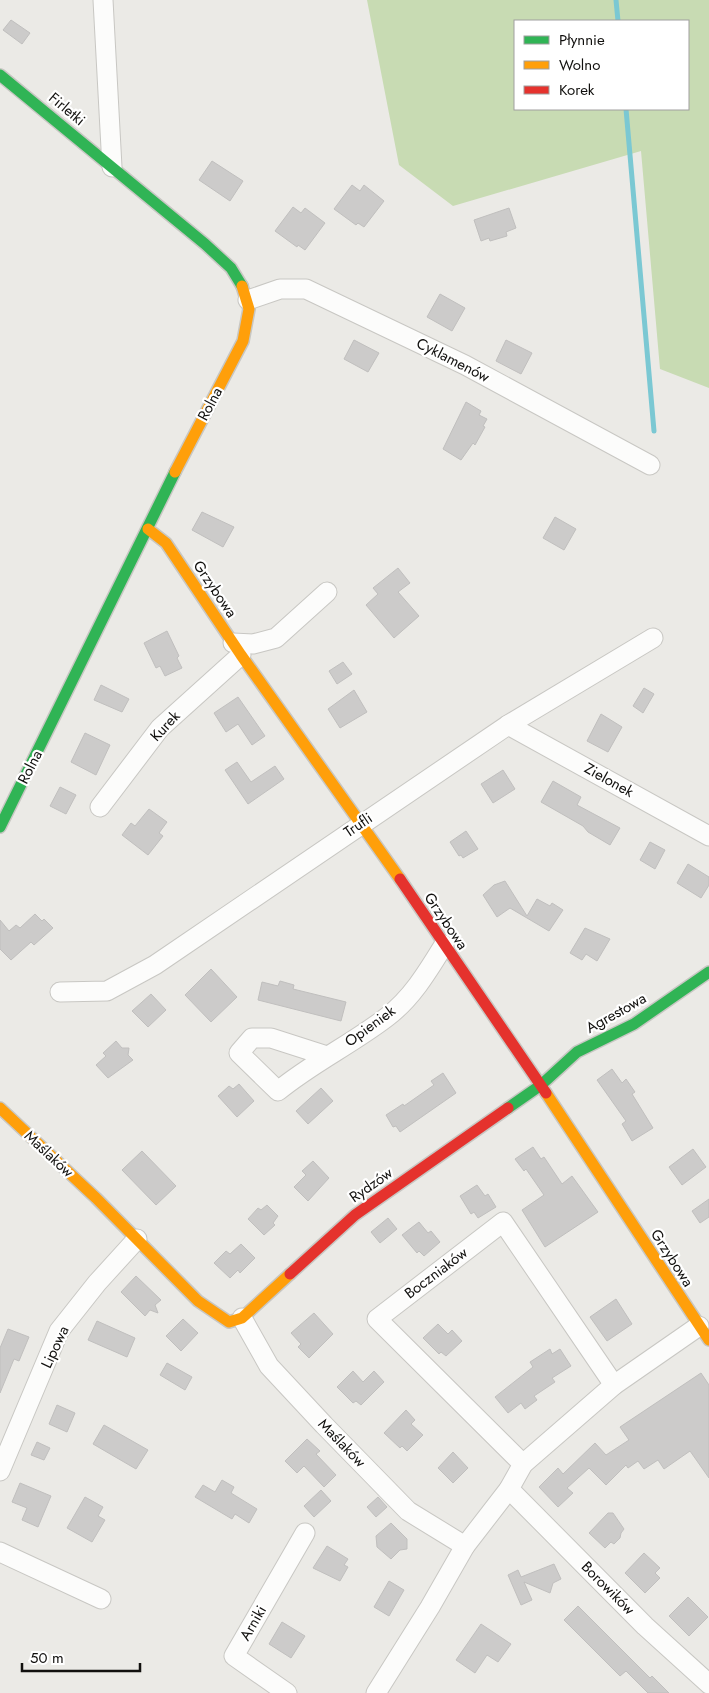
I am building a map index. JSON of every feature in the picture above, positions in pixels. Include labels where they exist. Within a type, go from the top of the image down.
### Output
[{"type":"street","points":[[103,0],[112,167]]},
{"type":"street","name":"Firletki","points":[[0,75],[112,167]]},
{"type":"street","name":"Rolna","points":[[0,827],[210,401],[243,344],[250,317],[245,289],[229,267],[112,167]]},
{"type":"street","name":"Cyklamenów","points":[[248,300],[280,289],[306,288],[465,365],[650,465]]},
{"type":"street","name":"Grzybowa","points":[[148,529],[166,543],[259,681],[362,823],[542,1085],[704,1333]]},
{"type":"street","points":[[259,681],[259,665],[265,650],[327,592]]},
{"type":"street","points":[[237,649],[276,638]]},
{"type":"street","name":"Trufli","points":[[60,992],[107,991],[147,969],[508,725],[653,638]]},
{"type":"street","name":"Kurek","points":[[100,807],[160,728],[237,649]]},
{"type":"street","name":"Zielonek","points":[[508,725],[709,836]]},
{"type":"street","name":"Opieniek","points":[[327,1056],[388,1017],[420,984],[444,945]]},
{"type":"street","name":"Agrestowa","points":[[542,1085],[577,1052],[634,1024],[709,972]]},
{"type":"street","name":"Rydzów","points":[[236,1320],[355,1214],[542,1085]]},
{"type":"street","name":"Maślaków","points":[[0,1108],[137,1239],[198,1301],[236,1320],[269,1366],[408,1511],[465,1546]]},
{"type":"street","name":"Boczniaków","points":[[524,1464],[377,1319],[503,1222],[614,1385]]},
{"type":"street","name":"Lipowa","points":[[0,1471],[59,1331],[97,1283],[137,1239]]},
{"type":"street","points":[[376,1693],[430,1607],[465,1546],[509,1489],[524,1464],[614,1385],[704,1333]]},
{"type":"street","name":"Borowików","points":[[509,1489],[646,1626],[709,1684]]},
{"type":"street","name":"Arniki","points":[[287,1693],[234,1656],[305,1533]]},
{"type":"street","points":[[0,1552],[101,1599]]},
{"type":"green space","points":[[367,0],[709,0],[709,388],[660,369],[641,151],[453,206],[399,165]]},
{"type":"building","points":[[11,20],[30,33],[22,44],[3,30]]},
{"type":"building","points":[[212,161],[243,181],[230,201],[199,180]]},
{"type":"building","points":[[352,185],[360,191],[364,185],[384,201],[364,227],[358,223],[356,225],[334,209]]},
{"type":"building","points":[[293,207],[301,213],[305,208],[325,223],[305,250],[298,245],[297,247],[275,231]]},
{"type":"building","points":[[509,208],[516,228],[506,232],[507,236],[490,241],[489,238],[481,241],[474,220]]},
{"type":"building","points":[[440,294],[465,308],[452,331],[427,317]]},
{"type":"building","points":[[354,340],[379,353],[368,372],[344,359]]},
{"type":"building","points":[[506,340],[532,353],[521,374],[496,361]]},
{"type":"building","points":[[466,402],[481,411],[479,415],[487,419],[483,426],[485,427],[475,445],[473,443],[461,460],[443,449]]},
{"type":"building","points":[[202,512],[234,527],[223,547],[192,530]]},
{"type":"building","points":[[555,517],[576,529],[564,550],[543,538]]},
{"type":"building","points":[[398,568],[410,583],[398,592],[419,616],[394,638],[366,605],[378,594],[373,588]]},
{"type":"building","points":[[167,631],[179,656],[177,658],[182,668],[165,676],[160,666],[156,668],[144,643]]},
{"type":"building","points":[[343,662],[352,674],[337,684],[329,671]]},
{"type":"building","points":[[101,685],[129,699],[122,712],[94,700]]},
{"type":"building","points":[[644,688],[654,694],[643,713],[633,706]]},
{"type":"building","points":[[354,690],[367,712],[340,728],[328,709]]},
{"type":"building","points":[[238,697],[265,736],[252,745],[238,724],[226,732],[214,713]]},
{"type":"building","points":[[601,714],[622,727],[608,752],[587,741]]},
{"type":"building","points":[[85,733],[110,745],[96,775],[71,762]]},
{"type":"building","points":[[237,762],[251,782],[275,766],[284,779],[248,804],[225,770]]},
{"type":"building","points":[[503,770],[515,789],[493,803],[481,784]]},
{"type":"building","points":[[553,781],[581,797],[577,805],[620,828],[610,845],[588,832],[583,826],[541,802]]},
{"type":"building","points":[[60,787],[76,795],[66,814],[50,806]]},
{"type":"building","points":[[149,809],[167,822],[159,833],[163,836],[148,855],[122,835],[131,823],[135,826]]},
{"type":"building","points":[[466,831],[478,849],[463,858],[461,855],[459,856],[450,842]]},
{"type":"building","points":[[650,842],[665,850],[655,869],[640,860]]},
{"type":"building","points":[[688,864],[709,877],[709,885],[701,898],[677,883]]},
{"type":"building","points":[[505,881],[527,916],[537,899],[550,906],[552,903],[563,910],[549,931],[510,908],[497,917],[483,895],[494,885]]},
{"type":"building","points":[[35,914],[42,921],[44,919],[53,928],[34,945],[31,942],[11,960],[0,949],[0,920],[9,931],[16,925],[20,928]]},
{"type":"building","points":[[585,928],[610,939],[597,961],[586,954],[582,960],[570,953]]},
{"type":"building","points":[[211,969],[237,997],[211,1022],[185,995]]},
{"type":"building","points":[[280,981],[294,985],[293,989],[346,1002],[341,1021],[258,1000],[262,982],[278,986]]},
{"type":"building","points":[[151,994],[166,1010],[148,1027],[132,1011]]},
{"type":"building","points":[[116,1041],[122,1048],[129,1048],[128,1055],[133,1060],[108,1078],[96,1065],[106,1056],[103,1053]]},
{"type":"building","points":[[612,1069],[622,1083],[626,1079],[635,1092],[632,1094],[653,1128],[632,1141],[622,1124],[626,1121],[597,1080]]},
{"type":"building","points":[[443,1073],[456,1093],[400,1132],[396,1126],[393,1127],[386,1115],[403,1104],[404,1106],[434,1085],[431,1081]]},
{"type":"building","points":[[239,1084],[254,1101],[237,1117],[218,1096],[229,1086],[233,1089]]},
{"type":"building","points":[[321,1088],[333,1101],[308,1124],[296,1111]]},
{"type":"building","points":[[533,1147],[541,1159],[544,1157],[562,1184],[572,1176],[598,1212],[545,1247],[522,1210],[544,1195],[526,1169],[524,1171],[515,1159]]},
{"type":"building","points":[[693,1149],[706,1167],[682,1185],[669,1167]]},
{"type":"building","points":[[142,1151],[176,1186],[156,1205],[122,1170]]},
{"type":"building","points":[[313,1161],[329,1178],[308,1201],[294,1187],[306,1175],[302,1171]]},
{"type":"building","points":[[477,1185],[485,1196],[488,1194],[496,1207],[478,1218],[474,1212],[471,1214],[460,1196]]},
{"type":"building","points":[[709,1199],[709,1217],[700,1223],[692,1211]]},
{"type":"building","points":[[267,1205],[278,1216],[273,1223],[275,1225],[264,1235],[248,1219],[258,1208],[261,1210]]},
{"type":"building","points":[[388,1218],[397,1229],[380,1243],[371,1232]]},
{"type":"building","points":[[419,1222],[428,1233],[431,1231],[440,1242],[424,1256],[419,1251],[417,1253],[402,1235]]},
{"type":"building","points":[[241,1244],[255,1258],[240,1273],[238,1270],[230,1278],[214,1263],[226,1251],[230,1254]]},
{"type":"building","points":[[136,1276],[161,1300],[155,1305],[158,1313],[150,1310],[145,1316],[121,1292]]},
{"type":"building","points":[[616,1299],[632,1324],[607,1341],[590,1317]]},
{"type":"building","points":[[314,1313],[333,1334],[309,1358],[298,1347],[301,1344],[291,1333]]},
{"type":"building","points":[[183,1319],[198,1333],[181,1351],[166,1336]]},
{"type":"building","points":[[97,1321],[135,1338],[127,1357],[88,1340]]},
{"type":"building","points":[[438,1324],[448,1334],[452,1330],[462,1341],[446,1356],[441,1352],[439,1354],[423,1338]]},
{"type":"building","points":[[8,1329],[29,1337],[19,1361],[14,1359],[0,1393],[0,1348]]},
{"type":"building","points":[[550,1349],[552,1354],[560,1349],[571,1366],[552,1378],[555,1382],[534,1396],[537,1400],[525,1409],[521,1403],[508,1413],[495,1397],[533,1367],[530,1362]]},
{"type":"building","points":[[167,1363],[192,1377],[185,1390],[160,1375]]},
{"type":"building","points":[[353,1371],[363,1382],[374,1371],[384,1382],[361,1405],[356,1401],[353,1403],[337,1387]]},
{"type":"building","points":[[701,1373],[709,1385],[709,1478],[690,1451],[664,1469],[658,1460],[644,1469],[638,1461],[628,1468],[626,1465],[606,1485],[589,1468],[567,1488],[573,1493],[558,1507],[539,1487],[558,1468],[563,1474],[595,1443],[606,1455],[629,1440],[620,1427]]},
{"type":"building","points":[[57,1405],[75,1413],[67,1432],[49,1424]]},
{"type":"building","points":[[406,1410],[415,1420],[411,1424],[423,1435],[407,1451],[402,1446],[400,1448],[384,1433]]},
{"type":"building","points":[[104,1425],[148,1450],[136,1469],[93,1444]]},
{"type":"building","points":[[307,1439],[320,1451],[316,1454],[336,1475],[324,1487],[304,1466],[297,1473],[285,1461]]},
{"type":"building","points":[[37,1442],[50,1448],[44,1460],[31,1455]]},
{"type":"building","points":[[453,1452],[468,1468],[453,1483],[438,1468]]},
{"type":"building","points":[[222,1480],[234,1487],[231,1493],[257,1509],[249,1523],[235,1514],[232,1519],[195,1497],[203,1485],[215,1492]]},
{"type":"building","points":[[20,1483],[51,1496],[38,1527],[22,1520],[27,1508],[12,1502]]},
{"type":"building","points":[[321,1490],[331,1501],[314,1517],[304,1506]]},
{"type":"building","points":[[85,1497],[103,1507],[98,1516],[105,1520],[92,1542],[67,1528]]},
{"type":"building","points":[[378,1497],[387,1507],[376,1517],[367,1507]]},
{"type":"building","points":[[608,1513],[613,1513],[624,1529],[620,1538],[614,1544],[611,1542],[605,1548],[589,1533]]},
{"type":"building","points":[[391,1523],[407,1539],[407,1549],[400,1550],[391,1559],[377,1547],[376,1536]]},
{"type":"building","points":[[327,1546],[348,1559],[344,1565],[348,1567],[340,1581],[313,1568]]},
{"type":"building","points":[[644,1553],[660,1568],[655,1573],[660,1578],[645,1593],[625,1573]]},
{"type":"building","points":[[554,1564],[561,1579],[553,1583],[550,1593],[524,1582],[532,1600],[521,1605],[508,1575],[518,1570],[521,1577]]},
{"type":"building","points":[[389,1581],[404,1590],[389,1616],[374,1607]]},
{"type":"building","points":[[688,1597],[708,1617],[689,1636],[669,1616]]},
{"type":"building","points":[[578,1606],[650,1678],[652,1676],[669,1693],[648,1693],[626,1671],[620,1676],[564,1620]]},
{"type":"building","points":[[282,1622],[305,1636],[291,1658],[269,1644]]},
{"type":"building","points":[[481,1624],[511,1644],[498,1662],[487,1655],[475,1673],[456,1660]]},
{"type":"waterway","points":[[616,0],[618,20]]},
{"type":"waterway","points":[[626,110],[654,431]]},
{"type":"traffic: fast","points":[[0,75],[205,244],[231,268],[242,286]]},
{"type":"traffic: fast","points":[[0,827],[175,472]]},
{"type":"traffic: fast","points":[[508,1108],[541,1085],[577,1052],[634,1024],[709,972]]},
{"type":"traffic: slow","points":[[175,472],[243,341],[249,309],[242,286]]},
{"type":"traffic: slow","points":[[148,529],[166,543],[241,655],[400,879]]},
{"type":"traffic: slow","points":[[546,1093],[709,1340]]},
{"type":"traffic: slow","points":[[0,1108],[96,1198],[198,1301],[229,1322],[242,1318],[290,1274]]},
{"type":"traffic: jam","points":[[400,879],[546,1093]]},
{"type":"traffic: jam","points":[[290,1274],[355,1215],[508,1108]]}]
